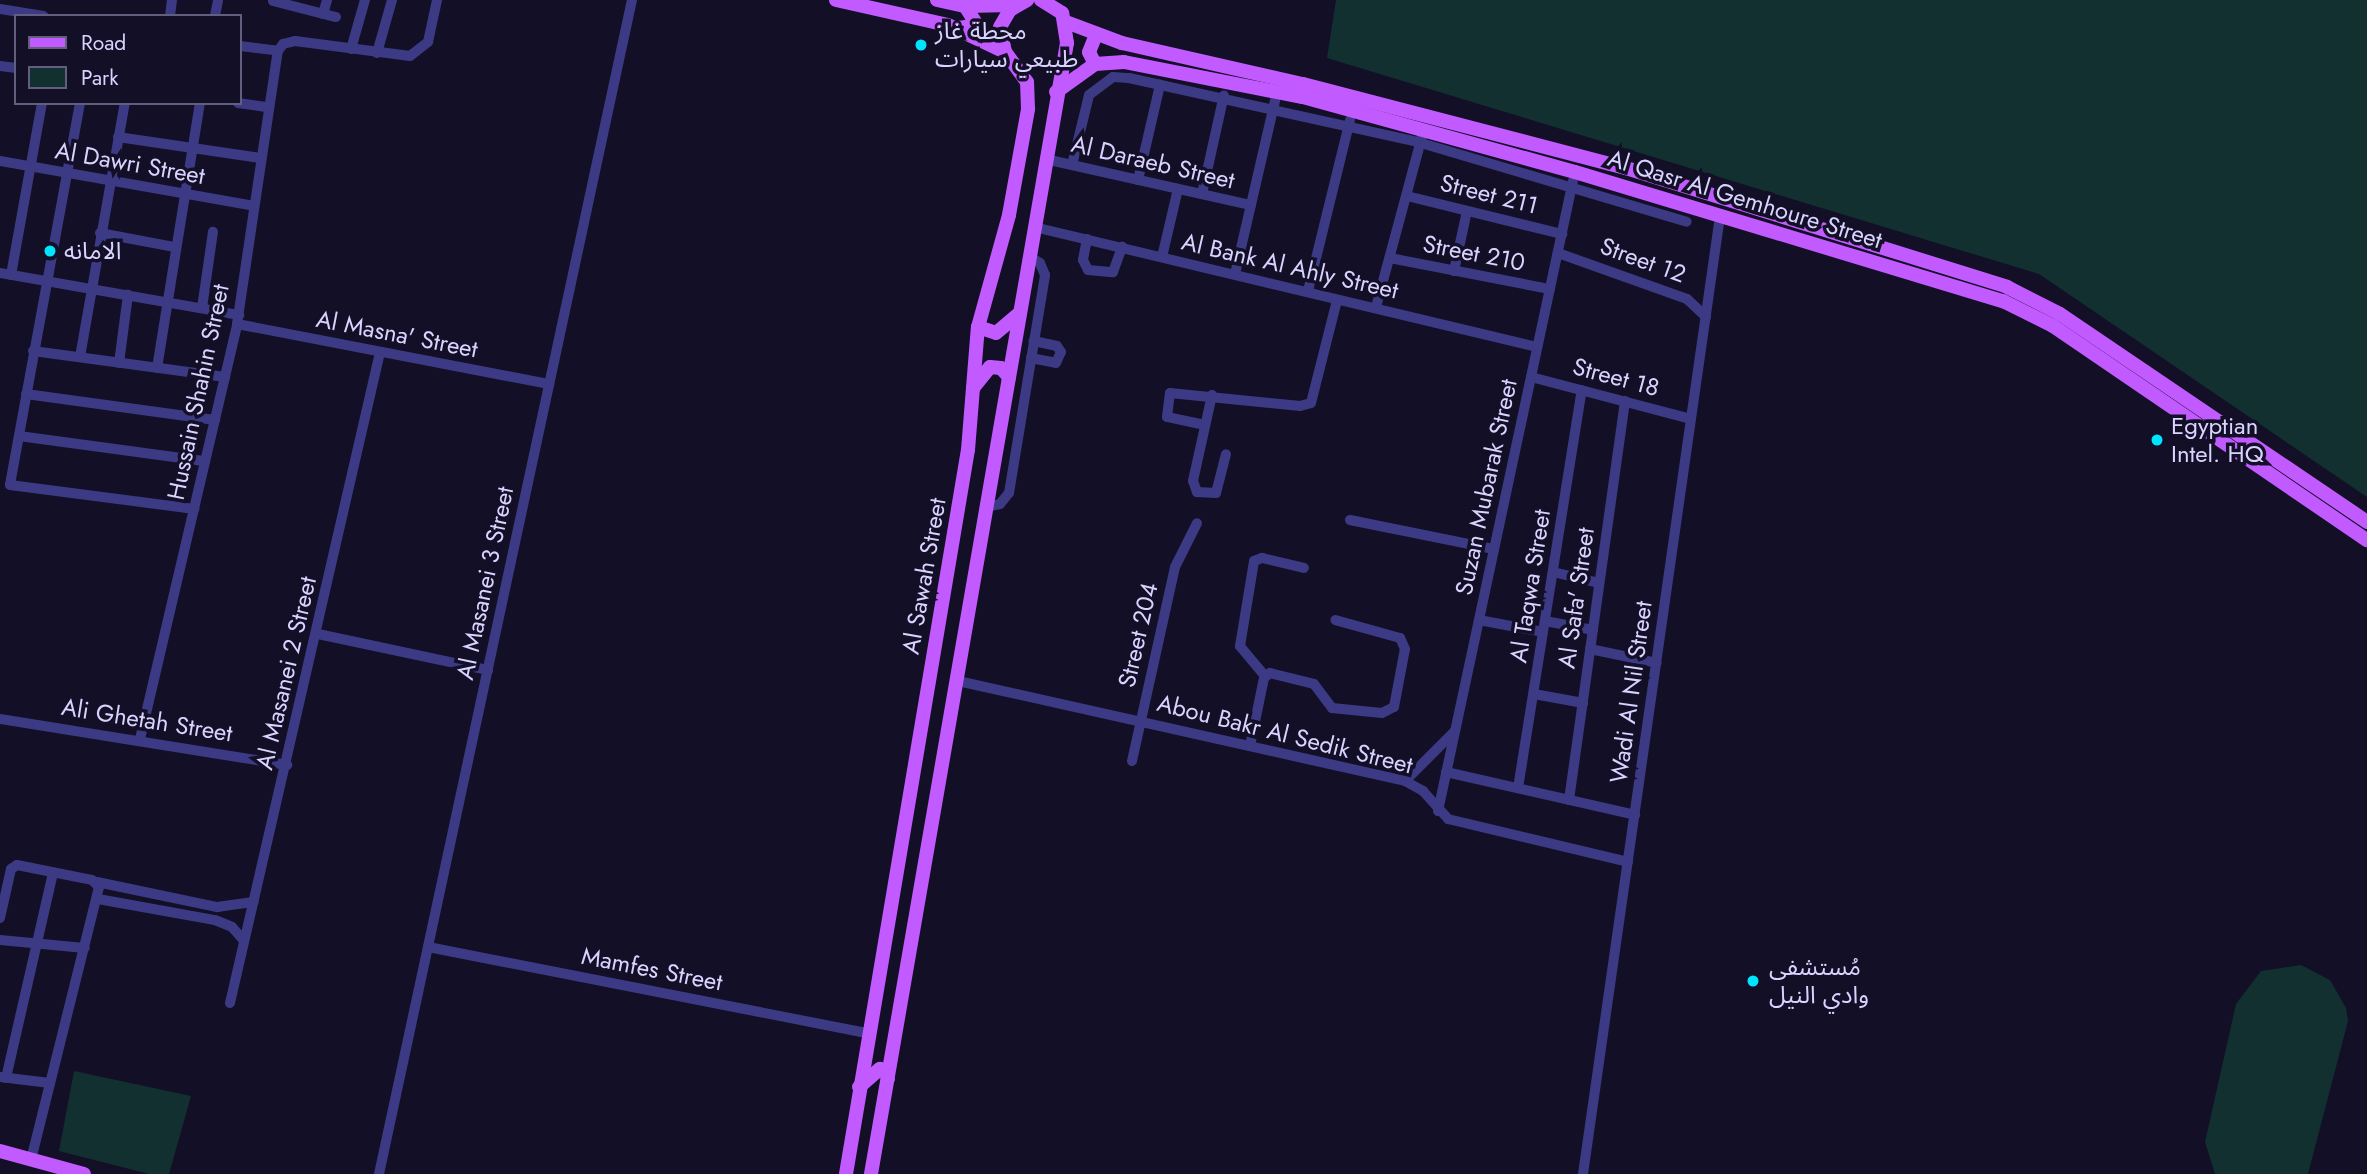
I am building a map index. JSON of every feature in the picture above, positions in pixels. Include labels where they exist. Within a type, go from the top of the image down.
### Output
[{"type":"main road","points":[[836,0],[970,29],[977,25],[965,6]]},
{"type":"main road","points":[[937,0],[965,6],[1021,2]]},
{"type":"main road","points":[[1041,0],[1057,8],[1066,21]]},
{"type":"main road","name":"Al Sawah Street","points":[[871,1174],[958,681],[1056,92],[1067,43],[1066,0]]},
{"type":"main road","points":[[1005,52],[1000,27],[1021,2]]},
{"type":"main road","name":"Al Qasr Al Gemhoure Street","points":[[1066,21],[1096,35],[1626,168],[1979,277],[2060,314],[2160,391]]},
{"type":"main road","points":[[954,27],[1005,52]]},
{"type":"main road","points":[[1056,92],[1095,64],[1089,52],[1096,35]]},
{"type":"main road","name":"Al Sawah Street","points":[[846,1174],[968,450],[978,327],[1009,215],[1028,109],[1023,72],[1005,52]]},
{"type":"main road","name":"Al Qasr Al Gemhoure Street","points":[[1095,64],[1124,62],[1277,92],[1352,110],[1422,136],[1575,172],[2003,301],[2053,326],[2160,391],[2367,540]]},
{"type":"main road","points":[[978,327],[996,333],[1019,314]]},
{"type":"main road","points":[[972,389],[990,367],[1001,368],[1009,377]]},
{"type":"main road","name":"Al Qasr Al Gemhoure Street","points":[[2182,406],[2367,522]]},
{"type":"main road","points":[[868,1033],[875,1039],[884,1037],[898,1013]]},
{"type":"main road","points":[[859,1087],[877,1069],[886,1071],[888,1079]]},
{"type":"main road","points":[[0,1151],[84,1174]]},
{"type":"street","points":[[323,14],[327,0]]},
{"type":"street","points":[[351,49],[365,0]]},
{"type":"street","points":[[377,53],[392,0]]},
{"type":"street","points":[[242,46],[278,51],[291,40],[410,56],[424,48],[437,0]]},
{"type":"street","name":"Al Masanei 3 Street","points":[[379,1174],[632,0]]},
{"type":"street","points":[[273,1],[336,17]]},
{"type":"street","points":[[0,9],[31,14]]},
{"type":"street","name":"Hussain Shahin Street","points":[[140,738],[238,319],[278,51]]},
{"type":"street","points":[[1072,165],[1089,95],[1099,84],[1113,77],[1348,127],[1422,136],[1572,188],[1687,222]]},
{"type":"street","points":[[1202,194],[1227,82]]},
{"type":"street","points":[[1138,180],[1160,85]]},
{"type":"street","points":[[1235,274],[1277,92]]},
{"type":"street","points":[[242,104],[268,107]]},
{"type":"street","points":[[6,274],[31,166],[42,105]]},
{"type":"street","points":[[80,105],[10,485],[194,509]]},
{"type":"street","points":[[80,358],[89,288],[125,105]]},
{"type":"street","points":[[157,368],[174,247],[200,105]]},
{"type":"street","points":[[1308,291],[1352,110]]},
{"type":"street","points":[[1376,307],[1422,136]]},
{"type":"street","points":[[118,137],[260,158]]},
{"type":"street","name":"Al Daraeb Street","points":[[1045,159],[1251,205]]},
{"type":"street","name":"Al Dawri Street","points":[[0,161],[254,206]]},
{"type":"street","name":"Suzan Mubarak Street","points":[[1438,811],[1575,172]]},
{"type":"street","points":[[1162,257],[1178,189]]},
{"type":"street","name":"Street 211","points":[[1407,196],[1562,234]]},
{"type":"street","points":[[1454,271],[1467,211]]},
{"type":"street","name":"Wadi Al Nil Street","points":[[1583,1174],[1720,216]]},
{"type":"street","name":"Al Bank Al Ahly Street","points":[[1034,227],[1537,346]]},
{"type":"street","points":[[202,308],[213,232]]},
{"type":"street","points":[[100,233],[174,247]]},
{"type":"street","points":[[1087,239],[1083,260],[1088,270],[1113,272],[1122,247]]},
{"type":"street","name":"Street 12","points":[[1558,253],[1687,299],[1706,317]]},
{"type":"street","points":[[987,507],[1000,504],[1009,494],[1045,275],[1040,263],[1029,256]]},
{"type":"street","name":"Street 210","points":[[1390,258],[1550,289]]},
{"type":"street","name":"Al Masna' Street","points":[[6,274],[202,308],[380,352],[549,384]]},
{"type":"street","points":[[119,363],[128,295]]},
{"type":"street","points":[[1205,425],[1167,417],[1168,396],[1175,391],[1300,406],[1313,401],[1337,300]]},
{"type":"street","points":[[1031,358],[1056,363],[1061,352],[1057,345],[1034,341]]},
{"type":"street","points":[[33,351],[225,377]]},
{"type":"street","name":"Al Masanei 2 Street","points":[[230,1003],[318,634],[380,352]]},
{"type":"street","name":"Street 18","points":[[1531,377],[1691,419]]},
{"type":"street","name":"Al Taqwa Street","points":[[1518,788],[1582,390]]},
{"type":"street","points":[[26,394],[215,420]]},
{"type":"street","points":[[1212,395],[1193,481],[1198,492],[1216,493],[1226,454]]},
{"type":"street","name":"Al Safa' Street","points":[[1569,800],[1625,401]]},
{"type":"street","points":[[19,436],[205,461]]},
{"type":"street","points":[[1350,520],[1494,549]]},
{"type":"street","name":"Street 204","points":[[1132,761],[1175,567],[1197,523]]},
{"type":"street","points":[[1265,676],[1240,646],[1254,561],[1262,558],[1304,568]]},
{"type":"street","points":[[1553,572],[1599,583]]},
{"type":"street","points":[[1265,676],[1273,673],[1314,684],[1323,702],[1332,708],[1387,713],[1396,703],[1403,663],[1403,643],[1396,634],[1335,620]]},
{"type":"street","points":[[1479,620],[1593,630]]},
{"type":"street","points":[[318,634],[488,670]]},
{"type":"street","points":[[1590,649],[1657,663]]},
{"type":"street","points":[[1250,746],[1265,676]]},
{"type":"street","name":"Abou Bakr Al Sedik Street","points":[[958,681],[1405,781],[1423,791],[1438,811],[1448,819],[1628,862]]},
{"type":"street","points":[[1534,694],[1583,703]]},
{"type":"street","name":"Ali Ghetah Street","points":[[0,719],[140,738],[287,765]]},
{"type":"street","points":[[1405,781],[1455,731]]},
{"type":"street","points":[[1446,772],[1635,815]]},
{"type":"street","points":[[0,918],[5,872],[17,865],[217,907],[254,902]]},
{"type":"street","points":[[50,1083],[3,1078],[53,872]]},
{"type":"street","points":[[31,1159],[97,899],[97,883]]},
{"type":"street","points":[[97,899],[215,920],[232,927],[244,941]]},
{"type":"street","points":[[0,940],[85,948]]},
{"type":"street","name":"Mamfes Street","points":[[428,947],[868,1033]]},
{"type":"green space","points":[[1336,0],[2367,0],[2367,497],[2039,274],[1327,58]]},
{"type":"green space","points":[[2301,965],[2330,980],[2346,1008],[2348,1021],[2308,1174],[2215,1174],[2205,1142],[2236,1004],[2261,971]]},
{"type":"green space","points":[[74,1071],[191,1096],[169,1174],[149,1174],[59,1151]]},
{"type":"place","name":"محطة غاز طبيعي سيارات","points":[[921,45]]},
{"type":"place","name":"الامانه","points":[[50,251]]},
{"type":"place","name":"Egyptian Intel. HQ","points":[[2157,440]]},
{"type":"place","name":"مُستشفى وادي النيل","points":[[1753,981]]}]
